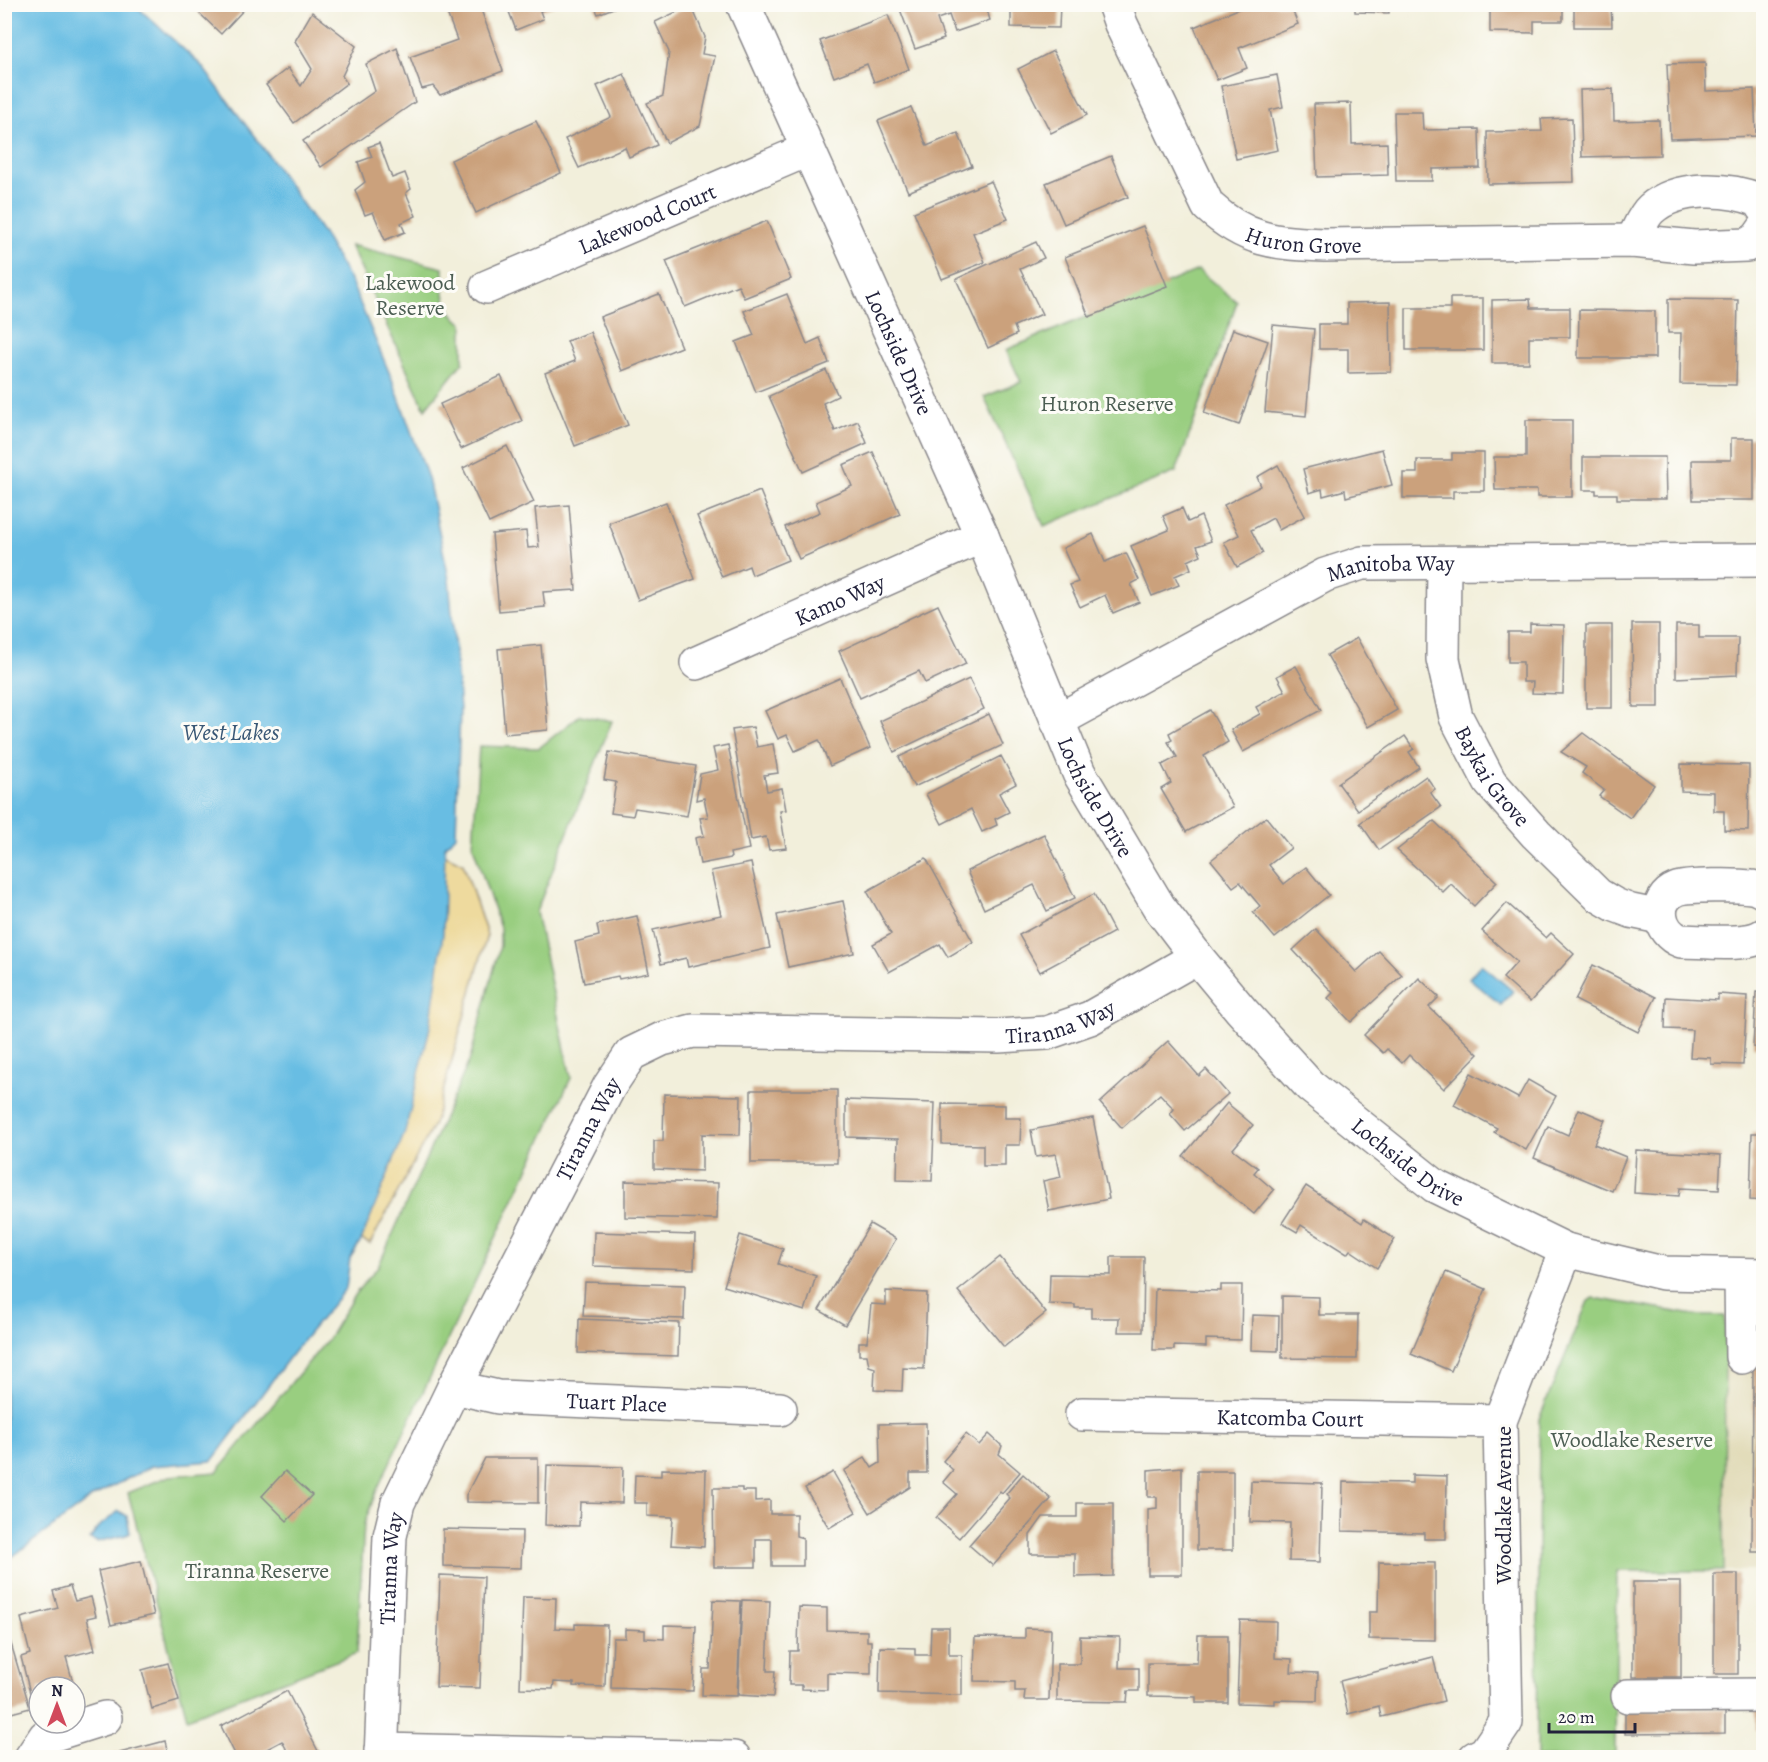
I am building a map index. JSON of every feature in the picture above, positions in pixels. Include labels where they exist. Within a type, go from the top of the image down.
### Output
[{"type":"street","name":"Lochside Drive","points":[[744,4],[807,150],[982,536],[1079,773],[1159,907],[1197,957],[1240,1010],[1310,1086],[1435,1186],[1566,1250],[1663,1273],[1753,1276]]},
{"type":"street","name":"Huron Grove","points":[[1114,4],[1121,24],[1208,206],[1224,221],[1253,236],[1282,244],[1632,241],[1694,247],[1747,245],[1757,239],[1764,229]]},
{"type":"street","name":"Lakewood Court","points":[[487,287],[807,150]]},
{"type":"street","points":[[1632,241],[1650,210],[1663,201],[1682,194],[1739,193],[1759,200],[1764,208]]},
{"type":"street","name":"Kamo Way","points":[[697,663],[982,536]]},
{"type":"street","name":"Manitoba Way","points":[[1057,721],[1325,575],[1362,563],[1764,560]]},
{"type":"street","name":"Baykai Grove","points":[[1444,563],[1443,659],[1456,717],[1490,782],[1536,834],[1598,895],[1631,911],[1660,917]]},
{"type":"street","points":[[1764,892],[1749,886],[1677,888],[1662,903],[1660,917],[1664,930],[1674,939],[1681,941],[1746,941],[1759,938],[1764,934]]},
{"type":"street","name":"Tiranna Way","points":[[381,1754],[390,1536],[398,1503],[454,1387],[609,1088],[631,1054],[662,1039],[693,1031],[998,1036],[1047,1033],[1090,1017],[1197,957]]},
{"type":"street","name":"Woodlake Avenue","points":[[1475,1758],[1485,1753],[1506,1722],[1500,1421],[1566,1250]]},
{"type":"street","points":[[1742,1357],[1753,1276]]},
{"type":"street","name":"Tuart Place","points":[[454,1387],[498,1397],[780,1409]]},
{"type":"street","name":"Katcomba Court","points":[[1082,1413],[1500,1421]]},
{"type":"street","points":[[1628,1696],[1764,1695]]},
{"type":"street","points":[[31,1758],[45,1737],[105,1718]]},
{"type":"street","points":[[381,1754],[734,1758]]},
{"type":"shaded area","points":[[1725,1316],[1763,1316],[1763,1571],[1724,1571]]},
{"type":"green space","name":"Lakewood Reserve","points":[[350,245],[443,268],[447,306],[463,324],[463,362],[425,409]]},
{"type":"green space","name":"Huron Reserve","points":[[1198,270],[1237,302],[1176,472],[1044,526],[984,397],[1021,382],[1006,350]]},
{"type":"green space","name":"Tiranna Reserve","points":[[580,715],[612,721],[536,912],[571,1078],[376,1492],[364,1524],[357,1653],[187,1718],[128,1493],[169,1476],[217,1472],[328,1339],[355,1294],[379,1265],[470,1059],[500,946],[500,928],[473,846],[479,746],[539,748]]},
{"type":"green space","name":"Woodlake Reserve","points":[[1594,1298],[1700,1316],[1725,1316],[1724,1571],[1617,1571],[1615,1757],[1537,1758],[1539,1419],[1588,1301]]},
{"type":"sand","points":[[441,853],[463,863],[487,935],[434,1124],[370,1244],[358,1238]]},
{"type":"water","name":"West Lakes","points":[[5,4],[135,5],[201,65],[267,153],[324,235],[352,284],[394,384],[428,478],[449,579],[460,709],[456,835],[445,846],[443,934],[430,1027],[405,1132],[360,1243],[350,1258],[346,1288],[292,1354],[212,1461],[152,1466],[94,1496],[5,1562]]},
{"type":"water","points":[[1481,964],[1513,991],[1501,1005],[1469,978]]},
{"type":"water","points":[[119,1511],[127,1516],[130,1533],[97,1542],[90,1539],[97,1528]]},
{"type":"building","points":[[199,4],[249,4],[221,34],[195,9]]},
{"type":"building","points":[[469,4],[479,4],[503,71],[440,95],[433,86],[422,89],[410,57],[457,40],[447,13]]},
{"type":"building","points":[[506,4],[557,5],[540,11],[543,19],[516,30]]},
{"type":"building","points":[[898,4],[985,4],[990,20],[955,32],[949,15],[937,19],[944,39],[915,49]]},
{"type":"building","points":[[1011,4],[1060,4],[1059,28],[1011,27]]},
{"type":"building","points":[[1355,4],[1389,4],[1389,13],[1355,12]]},
{"type":"building","points":[[1490,4],[1563,4],[1563,21],[1534,21],[1534,33],[1490,32]]},
{"type":"building","points":[[1574,4],[1611,4],[1612,27],[1574,27]]},
{"type":"building","points":[[594,5],[621,5],[598,14]]},
{"type":"building","points":[[691,5],[705,37],[702,54],[715,56],[700,126],[667,143],[647,103],[663,96],[669,52],[655,22]]},
{"type":"building","points":[[1248,5],[1290,5],[1298,24],[1239,48],[1247,68],[1217,80],[1194,27]]},
{"type":"building","points":[[312,12],[356,46],[342,76],[347,83],[294,123],[266,85],[288,68],[301,86],[312,69],[295,41]]},
{"type":"building","points":[[888,15],[909,69],[874,82],[867,64],[834,77],[820,41]]},
{"type":"building","points":[[397,48],[415,102],[321,167],[303,141],[375,91],[366,64]]},
{"type":"building","points":[[1053,51],[1087,115],[1051,133],[1018,69]]},
{"type":"building","points":[[1705,63],[1706,91],[1754,89],[1756,136],[1670,139],[1667,64]]},
{"type":"building","points":[[624,74],[657,145],[629,157],[625,147],[579,168],[565,139],[611,117],[597,86]]},
{"type":"building","points":[[1277,75],[1283,107],[1270,110],[1278,150],[1236,159],[1221,86]]},
{"type":"building","points":[[1613,89],[1614,121],[1659,120],[1660,155],[1582,157],[1580,90]]},
{"type":"building","points":[[1351,103],[1352,144],[1387,143],[1388,175],[1317,177],[1314,104]]},
{"type":"building","points":[[911,107],[927,146],[958,133],[972,166],[908,192],[878,121]]},
{"type":"building","points":[[1394,112],[1422,112],[1423,130],[1479,129],[1480,168],[1432,169],[1432,181],[1396,181]]},
{"type":"building","points":[[1572,118],[1574,182],[1488,184],[1487,132],[1542,131],[1541,119]]},
{"type":"building","points":[[536,121],[561,173],[476,213],[451,160]]},
{"type":"building","points":[[379,143],[392,178],[405,173],[411,189],[406,193],[416,216],[401,223],[405,232],[385,240],[373,212],[365,215],[355,190],[365,182],[358,162],[372,157],[368,147]]},
{"type":"building","points":[[1111,156],[1128,197],[1064,224],[1046,183]]},
{"type":"building","points":[[991,181],[1008,219],[973,233],[985,262],[942,279],[914,212]]},
{"type":"building","points":[[767,221],[791,279],[744,298],[738,285],[685,307],[666,261]]},
{"type":"building","points":[[1143,226],[1167,286],[1089,317],[1065,257]]},
{"type":"building","points":[[1036,242],[1044,258],[1020,269],[1042,314],[1014,326],[1017,334],[988,348],[956,279]]},
{"type":"building","points":[[659,294],[681,347],[622,371],[600,317]]},
{"type":"building","points":[[787,294],[807,344],[820,338],[829,363],[756,392],[736,342],[754,335],[744,311]]},
{"type":"building","points":[[1450,298],[1483,298],[1483,350],[1406,350],[1406,308],[1450,308]]},
{"type":"building","points":[[1530,299],[1531,308],[1570,308],[1570,337],[1529,337],[1529,363],[1492,363],[1492,300]]},
{"type":"building","points":[[1668,299],[1738,300],[1736,385],[1680,384],[1681,333],[1668,333]]},
{"type":"building","points":[[1390,302],[1391,372],[1348,373],[1348,349],[1319,349],[1319,324],[1347,324],[1347,303]]},
{"type":"building","points":[[1579,310],[1655,311],[1655,358],[1578,358]]},
{"type":"building","points":[[1273,325],[1314,329],[1306,416],[1265,412]]},
{"type":"building","points":[[1233,329],[1268,341],[1239,425],[1204,413]]},
{"type":"building","points":[[590,332],[628,425],[575,446],[545,373],[575,361],[567,341]]},
{"type":"building","points":[[826,370],[838,396],[823,403],[835,431],[858,421],[867,443],[803,472],[769,396]]},
{"type":"building","points":[[501,376],[522,421],[461,449],[440,404]]},
{"type":"building","points":[[1526,420],[1572,420],[1572,497],[1537,497],[1537,490],[1495,490],[1494,457],[1526,457]]},
{"type":"building","points":[[1731,438],[1754,438],[1754,500],[1693,500],[1692,460],[1731,460]]},
{"type":"building","points":[[507,446],[534,502],[489,523],[463,468]]},
{"type":"building","points":[[1382,449],[1392,485],[1346,497],[1345,490],[1323,496],[1322,489],[1309,493],[1303,469]]},
{"type":"building","points":[[873,452],[900,514],[799,559],[785,527],[820,512],[816,502],[852,486],[843,465]]},
{"type":"building","points":[[1452,453],[1484,453],[1484,491],[1453,491],[1453,498],[1403,498],[1403,473],[1417,473],[1417,460],[1452,460]]},
{"type":"building","points":[[1583,457],[1665,457],[1666,499],[1617,499],[1617,494],[1596,494],[1596,490],[1583,490]]},
{"type":"building","points":[[1278,465],[1305,516],[1279,530],[1273,518],[1251,530],[1263,553],[1237,567],[1224,542],[1239,535],[1224,505],[1261,486],[1257,477]]},
{"type":"building","points":[[760,491],[788,560],[752,575],[749,566],[722,577],[697,516]]},
{"type":"building","points":[[666,502],[695,579],[638,600],[609,523]]},
{"type":"building","points":[[569,505],[576,590],[543,592],[545,607],[499,611],[492,534],[526,531],[528,548],[539,547],[535,508]]},
{"type":"building","points":[[1182,508],[1188,522],[1201,516],[1211,541],[1197,546],[1201,555],[1188,561],[1191,569],[1175,576],[1179,585],[1152,596],[1131,546],[1169,530],[1163,516]]},
{"type":"building","points":[[1093,534],[1105,562],[1126,553],[1139,580],[1131,584],[1139,602],[1113,613],[1105,595],[1080,607],[1070,585],[1078,582],[1063,548]]},
{"type":"building","points":[[938,605],[966,664],[925,683],[919,671],[860,698],[839,651]]},
{"type":"building","points":[[1530,624],[1564,625],[1563,694],[1532,693],[1533,682],[1523,682],[1523,662],[1508,662],[1508,632],[1530,632]]},
{"type":"building","points":[[1632,624],[1659,624],[1659,707],[1633,707]]},
{"type":"building","points":[[1586,625],[1612,625],[1612,708],[1586,708]]},
{"type":"building","points":[[1676,625],[1699,625],[1699,638],[1738,638],[1737,675],[1676,678]]},
{"type":"building","points":[[1357,638],[1397,710],[1368,727],[1327,655]]},
{"type":"building","points":[[541,645],[548,730],[505,734],[498,649]]},
{"type":"building","points":[[1296,666],[1321,710],[1243,752],[1231,730],[1260,714],[1256,707],[1285,691],[1277,676]]},
{"type":"building","points":[[840,678],[870,748],[830,766],[819,740],[795,751],[787,735],[778,739],[765,711]]},
{"type":"building","points":[[969,679],[984,709],[894,752],[880,721]]},
{"type":"building","points":[[1210,710],[1228,742],[1204,756],[1233,807],[1186,832],[1161,789],[1171,783],[1162,765],[1177,757],[1168,742],[1172,740],[1169,733]]},
{"type":"building","points":[[989,714],[1003,745],[914,787],[899,757]]},
{"type":"building","points":[[753,727],[757,747],[773,744],[778,773],[764,775],[767,791],[782,788],[786,810],[780,811],[786,848],[769,850],[766,837],[751,840],[732,730]]},
{"type":"building","points":[[1583,733],[1654,785],[1630,818],[1599,796],[1604,790],[1582,773],[1586,767],[1561,752]]},
{"type":"building","points":[[1405,736],[1414,749],[1409,752],[1419,767],[1358,810],[1338,783]]},
{"type":"building","points":[[728,745],[749,849],[730,853],[731,858],[700,864],[695,838],[704,836],[700,818],[708,817],[704,798],[696,800],[700,774],[718,770],[713,748]]},
{"type":"building","points":[[609,752],[696,766],[687,816],[635,808],[633,816],[611,813],[616,782],[604,780]]},
{"type":"building","points":[[1001,756],[1016,784],[999,793],[1009,812],[995,819],[997,825],[982,832],[971,809],[942,824],[926,794]]},
{"type":"building","points":[[1681,764],[1749,765],[1748,831],[1724,830],[1724,811],[1714,811],[1714,792],[1681,791]]},
{"type":"building","points":[[1426,776],[1435,789],[1430,792],[1441,807],[1379,850],[1360,823]]},
{"type":"building","points":[[1266,817],[1291,848],[1269,865],[1284,884],[1306,867],[1329,895],[1275,938],[1253,912],[1260,906],[1240,882],[1233,887],[1211,860]]},
{"type":"building","points":[[1434,821],[1497,882],[1474,906],[1451,884],[1443,892],[1397,850]]},
{"type":"building","points":[[1044,834],[1075,898],[1047,911],[1034,885],[984,909],[967,871]]},
{"type":"building","points":[[926,858],[973,942],[948,957],[940,944],[889,972],[873,944],[891,934],[867,891]]},
{"type":"building","points":[[751,863],[770,948],[688,967],[686,958],[661,964],[653,930],[721,915],[711,871]]},
{"type":"building","points":[[1094,894],[1114,932],[1040,972],[1019,935]]},
{"type":"building","points":[[843,901],[854,953],[788,967],[777,915]]},
{"type":"building","points":[[1507,903],[1546,938],[1551,933],[1574,954],[1530,1002],[1503,978],[1517,962],[1482,931]]},
{"type":"building","points":[[637,916],[649,973],[584,983],[575,942],[599,936],[597,925]]},
{"type":"building","points":[[1316,929],[1356,972],[1379,951],[1402,975],[1351,1022],[1328,998],[1333,993],[1293,950]]},
{"type":"building","points":[[1593,965],[1656,997],[1638,1032],[1575,1000]]},
{"type":"building","points":[[1419,978],[1439,997],[1429,1007],[1478,1054],[1444,1089],[1409,1055],[1402,1063],[1387,1049],[1383,1053],[1364,1035]]},
{"type":"building","points":[[1756,992],[1764,993],[1764,1048],[1753,1047]]},
{"type":"building","points":[[1718,994],[1747,996],[1743,1065],[1711,1064],[1711,1058],[1690,1057],[1692,1030],[1665,1029],[1666,997],[1718,1000]]},
{"type":"building","points":[[1168,1041],[1199,1076],[1206,1069],[1228,1094],[1185,1131],[1170,1114],[1174,1109],[1160,1094],[1122,1128],[1100,1103]]},
{"type":"building","points":[[1471,1073],[1518,1098],[1528,1080],[1556,1096],[1526,1150],[1494,1132],[1497,1128],[1454,1105]]},
{"type":"building","points":[[751,1090],[837,1090],[837,1163],[751,1163]]},
{"type":"building","points":[[664,1094],[741,1096],[740,1135],[702,1134],[702,1171],[654,1169],[654,1141],[663,1141]]},
{"type":"building","points":[[846,1100],[935,1103],[932,1181],[897,1180],[898,1139],[846,1137]]},
{"type":"building","points":[[1227,1103],[1253,1125],[1233,1149],[1258,1168],[1254,1173],[1274,1190],[1254,1214],[1183,1156]]},
{"type":"building","points":[[942,1104],[1005,1105],[1005,1118],[1021,1118],[1020,1145],[1005,1145],[1005,1166],[983,1166],[983,1145],[942,1144]]},
{"type":"building","points":[[1579,1109],[1605,1120],[1594,1144],[1626,1157],[1612,1191],[1534,1158],[1548,1126],[1568,1135]]},
{"type":"building","points":[[1093,1118],[1109,1199],[1049,1211],[1043,1181],[1061,1177],[1056,1154],[1036,1157],[1031,1130]]},
{"type":"building","points":[[1752,1133],[1764,1133],[1764,1201],[1750,1200]]},
{"type":"building","points":[[1636,1150],[1721,1155],[1719,1190],[1680,1188],[1679,1196],[1634,1193]]},
{"type":"building","points":[[625,1181],[718,1183],[717,1219],[625,1217]]},
{"type":"building","points":[[1306,1186],[1362,1223],[1364,1219],[1395,1239],[1377,1268],[1350,1250],[1347,1254],[1301,1225],[1297,1232],[1282,1223]]},
{"type":"building","points":[[870,1224],[896,1239],[845,1325],[819,1310]]},
{"type":"building","points":[[594,1232],[695,1235],[694,1269],[593,1266]]},
{"type":"building","points":[[740,1235],[783,1249],[778,1264],[816,1276],[805,1311],[724,1286]]},
{"type":"building","points":[[1000,1257],[1046,1313],[1004,1347],[958,1291]]},
{"type":"building","points":[[1111,1257],[1144,1257],[1143,1332],[1118,1332],[1119,1318],[1091,1318],[1091,1308],[1049,1304],[1050,1274],[1111,1275]]},
{"type":"building","points":[[1446,1272],[1486,1289],[1451,1371],[1411,1354]]},
{"type":"building","points":[[585,1282],[685,1285],[684,1319],[583,1316]]},
{"type":"building","points":[[1221,1285],[1242,1285],[1241,1340],[1206,1339],[1206,1347],[1174,1346],[1174,1350],[1153,1350],[1155,1289],[1221,1291]]},
{"type":"building","points":[[886,1291],[927,1293],[924,1369],[903,1368],[902,1391],[874,1390],[875,1368],[869,1366],[867,1355],[859,1355],[859,1342],[867,1342],[871,1304],[886,1305]]},
{"type":"building","points":[[1282,1296],[1319,1297],[1319,1315],[1358,1315],[1357,1359],[1282,1358]]},
{"type":"building","points":[[1252,1315],[1279,1316],[1278,1351],[1251,1350]]},
{"type":"building","points":[[579,1319],[679,1323],[678,1356],[578,1353]]},
{"type":"building","points":[[1753,1363],[1764,1363],[1764,1552],[1752,1552]]},
{"type":"building","points":[[926,1423],[927,1473],[910,1473],[910,1487],[870,1513],[844,1471],[865,1457],[872,1468],[880,1463],[879,1424]]},
{"type":"building","points":[[966,1434],[979,1445],[989,1434],[1002,1446],[999,1454],[1020,1472],[959,1538],[936,1518],[957,1494],[943,1482],[953,1470],[943,1461]]},
{"type":"building","points":[[485,1458],[538,1458],[538,1503],[466,1502],[466,1495]]},
{"type":"building","points":[[547,1465],[623,1467],[622,1503],[580,1502],[579,1526],[545,1525]]},
{"type":"building","points":[[1182,1467],[1182,1575],[1148,1575],[1148,1509],[1157,1508],[1157,1497],[1148,1497],[1148,1470]]},
{"type":"building","points":[[661,1469],[706,1470],[704,1547],[671,1545],[673,1517],[647,1516],[647,1503],[634,1503],[635,1475],[661,1476]]},
{"type":"building","points":[[285,1471],[312,1495],[287,1521],[262,1496]]},
{"type":"building","points":[[1197,1471],[1233,1471],[1233,1550],[1197,1550]]},
{"type":"building","points":[[833,1472],[856,1512],[829,1528],[805,1488]]},
{"type":"building","points":[[1023,1474],[1051,1499],[993,1566],[969,1545],[1010,1498],[1006,1494]]},
{"type":"building","points":[[1412,1475],[1447,1476],[1446,1539],[1424,1539],[1424,1533],[1342,1531],[1343,1482],[1412,1483]]},
{"type":"building","points":[[1251,1481],[1322,1483],[1320,1562],[1289,1561],[1290,1523],[1250,1522]]},
{"type":"building","points":[[713,1488],[742,1488],[742,1491],[755,1491],[755,1501],[770,1500],[770,1514],[796,1514],[796,1536],[803,1538],[803,1566],[772,1566],[772,1539],[756,1539],[756,1567],[714,1567]]},
{"type":"building","points":[[1077,1503],[1113,1503],[1113,1576],[1075,1577],[1075,1554],[1030,1554],[1030,1535],[1043,1517],[1077,1517]]},
{"type":"building","points":[[443,1529],[522,1531],[521,1568],[443,1566]]},
{"type":"building","points":[[141,1561],[154,1615],[111,1625],[98,1571]]},
{"type":"building","points":[[1379,1562],[1435,1563],[1435,1640],[1369,1639],[1369,1612],[1378,1612]]},
{"type":"building","points":[[1714,1574],[1738,1574],[1738,1674],[1714,1674]]},
{"type":"building","points":[[440,1575],[484,1577],[480,1688],[436,1687]]},
{"type":"building","points":[[1633,1582],[1681,1582],[1681,1677],[1633,1677]]},
{"type":"building","points":[[70,1586],[75,1601],[91,1597],[96,1616],[87,1618],[95,1650],[66,1657],[71,1675],[27,1675],[27,1681],[21,1657],[30,1654],[21,1618],[58,1608],[53,1591]]},
{"type":"building","points":[[523,1597],[556,1598],[555,1628],[575,1629],[575,1624],[607,1625],[605,1687],[574,1686],[574,1683],[554,1682],[553,1689],[520,1688]]},
{"type":"building","points":[[713,1600],[741,1601],[737,1696],[702,1695],[703,1669],[710,1669]]},
{"type":"building","points":[[742,1600],[770,1601],[767,1671],[775,1671],[773,1697],[738,1695]]},
{"type":"building","points":[[799,1607],[827,1608],[827,1630],[867,1631],[867,1641],[871,1641],[871,1674],[827,1673],[827,1690],[802,1689],[802,1685],[789,1685],[790,1651],[798,1651]]},
{"type":"building","points":[[4,1620],[27,1698],[27,1709],[4,1715]]},
{"type":"building","points":[[1240,1620],[1276,1621],[1275,1658],[1292,1659],[1291,1672],[1318,1673],[1317,1701],[1275,1700],[1275,1704],[1237,1703]]},
{"type":"building","points":[[664,1625],[696,1626],[693,1691],[611,1688],[613,1638],[625,1638],[625,1629],[645,1630],[645,1638],[664,1639]]},
{"type":"building","points":[[931,1627],[949,1627],[949,1655],[962,1655],[962,1695],[879,1693],[880,1647],[915,1648],[915,1655],[930,1655]]},
{"type":"building","points":[[1025,1628],[1051,1629],[1049,1700],[1024,1700],[1025,1691],[1015,1691],[1015,1682],[974,1681],[975,1637],[1025,1638]]},
{"type":"building","points":[[1198,1635],[1228,1635],[1228,1703],[1196,1703],[1196,1697],[1148,1696],[1148,1663],[1197,1663]]},
{"type":"building","points":[[1080,1636],[1120,1637],[1119,1668],[1139,1668],[1139,1691],[1128,1691],[1127,1702],[1057,1701],[1057,1664],[1080,1664]]},
{"type":"building","points":[[1433,1657],[1444,1701],[1381,1717],[1379,1706],[1348,1714],[1340,1681]]},
{"type":"building","points":[[168,1663],[179,1701],[152,1709],[142,1670]]},
{"type":"building","points":[[287,1691],[318,1751],[304,1758],[291,1758],[282,1741],[250,1758],[237,1758],[221,1726]]},
{"type":"building","points":[[1756,1707],[1764,1707],[1764,1730],[1756,1731]]},
{"type":"building","points":[[1725,1709],[1725,1733],[1625,1734],[1625,1711]]},
{"type":"building","points":[[165,1741],[169,1758],[104,1758],[104,1757]]}]
